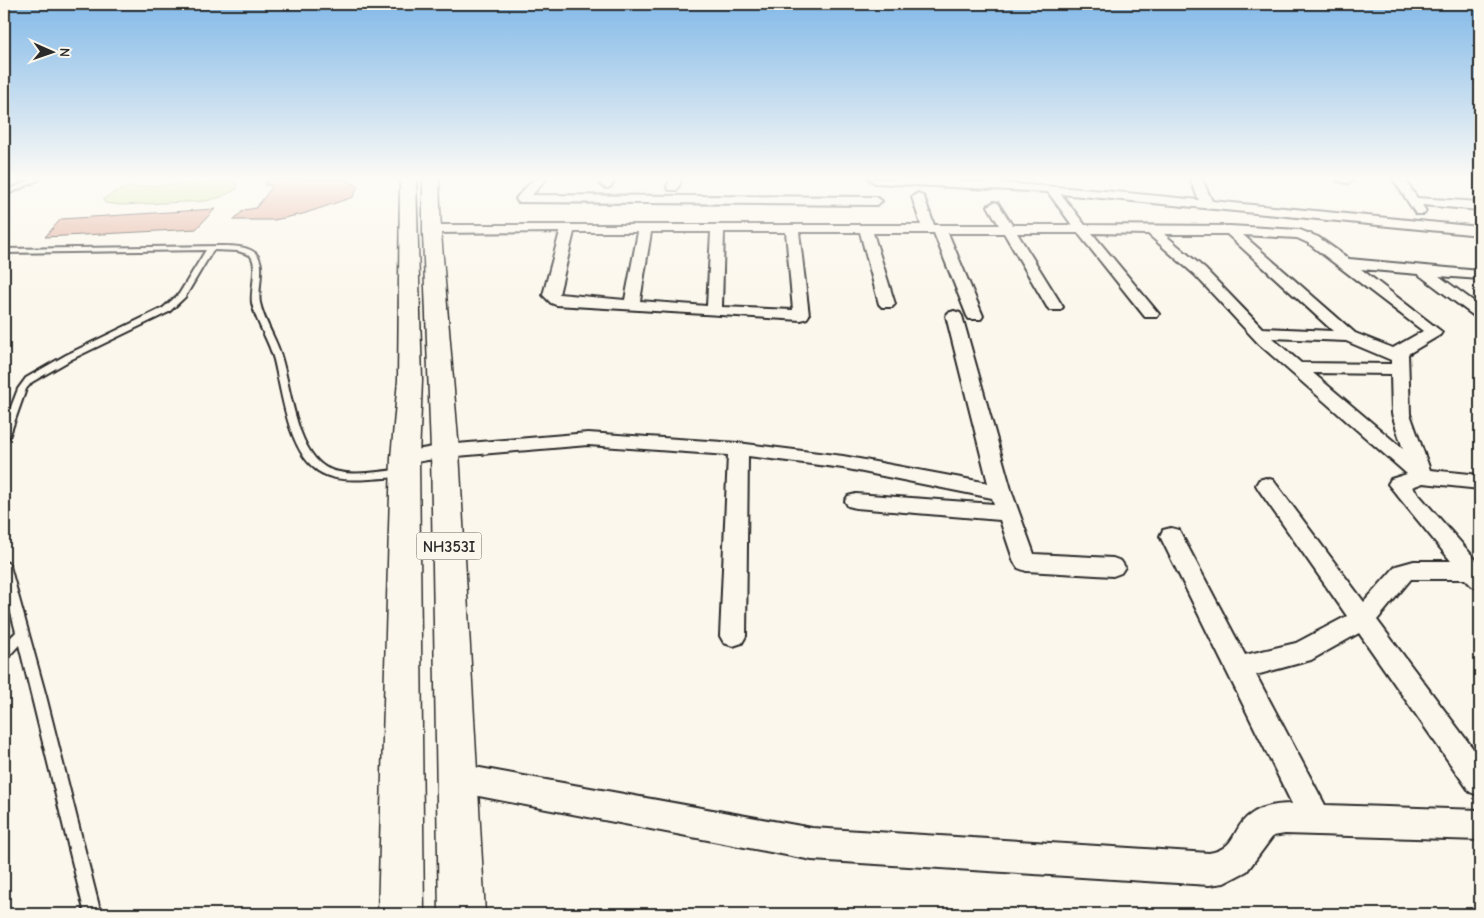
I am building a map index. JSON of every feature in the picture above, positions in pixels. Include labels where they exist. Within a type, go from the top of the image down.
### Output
[{"type":"highway","name":"NH353I","points":[[401,914],[405,465],[410,380],[408,222]]},
{"type":"highway","name":"NH353I","points":[[432,222],[445,451],[462,914]]},
{"type":"street","points":[[931,222],[975,316]]},
{"type":"street","points":[[1004,222],[1055,307]]},
{"type":"street","points":[[1076,222],[1151,314]]},
{"type":"street","points":[[1389,222],[1480,231]]},
{"type":"street","points":[[1429,222],[1432,226]]},
{"type":"street","points":[[568,228],[551,295],[556,300],[801,315],[792,228]]},
{"type":"street","points":[[632,305],[645,228]]},
{"type":"street","points":[[714,311],[718,228]]},
{"type":"street","points":[[866,228],[887,304]]},
{"type":"street","points":[[432,229],[934,228],[1230,230],[1300,234],[1313,240],[1345,263],[1434,332],[1399,352],[1401,414],[1422,476]]},
{"type":"street","points":[[1152,230],[1200,272],[1258,333],[1422,476]]},
{"type":"street","points":[[1230,230],[1349,336],[1400,363]]},
{"type":"street","points":[[1345,263],[1480,275]]},
{"type":"street","points":[[1423,271],[1480,313]]},
{"type":"street","points":[[954,316],[1004,503],[1026,562],[1113,567]]},
{"type":"street","points":[[1258,333],[1349,336]]},
{"type":"street","points":[[1297,368],[1400,363]]},
{"type":"street","points":[[405,465],[445,451],[588,439],[738,449],[843,462],[1004,503]]},
{"type":"street","points":[[734,636],[738,449]]},
{"type":"street","points":[[1477,573],[1398,484],[1422,476],[1480,482]]},
{"type":"street","points":[[1266,485],[1480,782]]},
{"type":"street","points":[[856,501],[1004,503]]},
{"type":"street","points":[[1171,536],[1316,820]]},
{"type":"street","points":[[1239,668],[1302,652],[1363,619],[1404,572],[1414,570],[1477,573]]},
{"type":"street","points":[[458,778],[812,844],[1209,869],[1224,867],[1236,860],[1260,826],[1270,821],[1285,818],[1480,825]]},
{"type":"lane","points":[[4,251],[141,248],[210,249],[246,251],[254,255],[258,262],[254,292],[257,314],[276,355],[292,420],[311,460],[323,470],[338,475],[356,476],[405,465]]},
{"type":"lane","points":[[4,437],[22,389],[29,380],[69,357],[166,310],[182,295],[210,249]]},
{"type":"lane","points":[[4,566],[39,696],[93,914]]},
{"type":"lane","points":[[4,652],[22,634]]},
{"type":"building","points":[[58,222],[203,222],[196,229],[45,237]]}]
